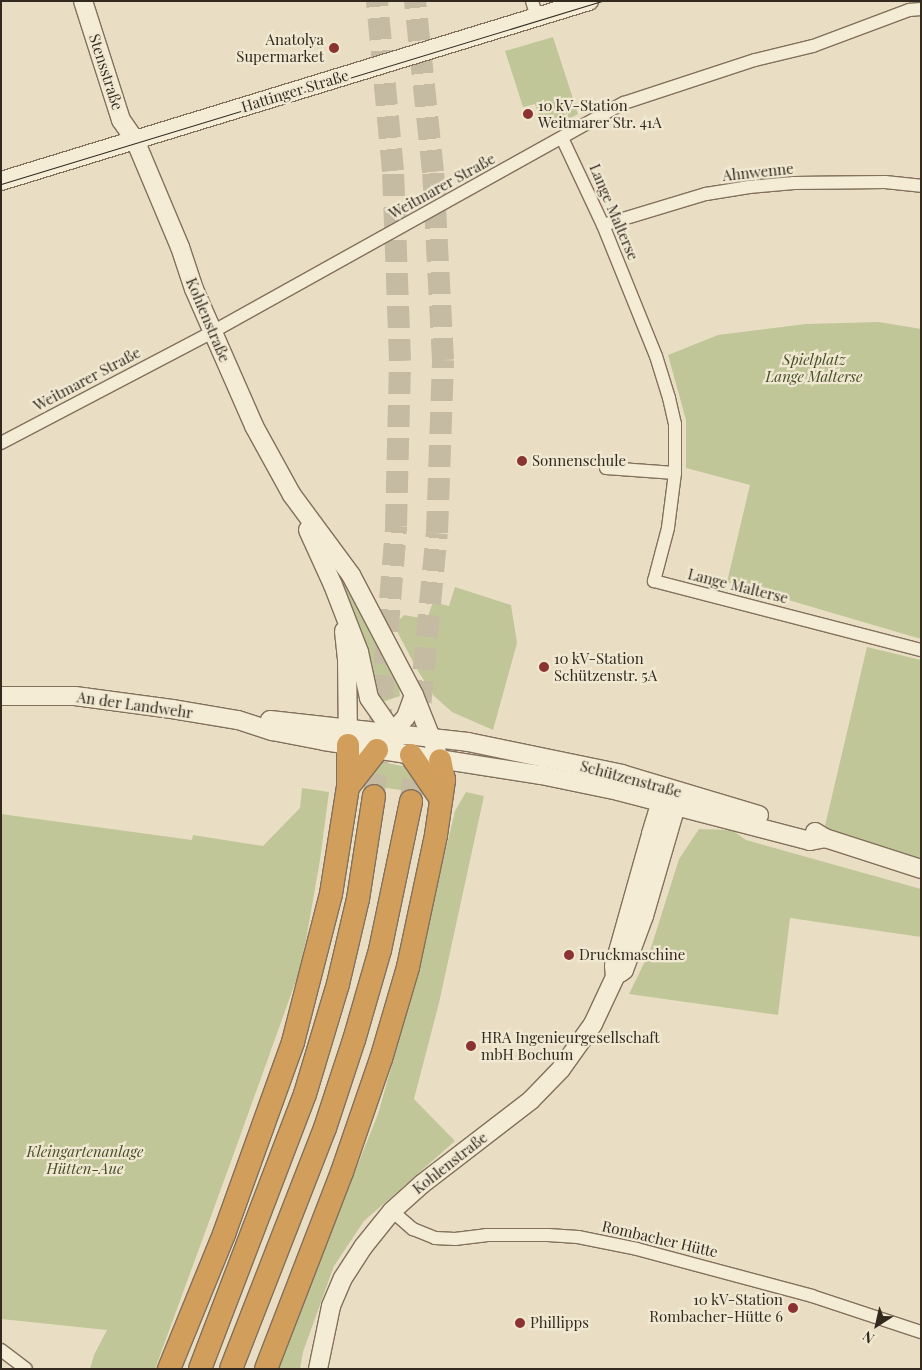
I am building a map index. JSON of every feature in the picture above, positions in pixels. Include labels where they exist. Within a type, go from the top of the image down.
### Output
[{"type":"highway","points":[[170,1369],[227,1225],[292,1042],[331,894],[348,787],[348,737]]},
{"type":"highway","points":[[348,787],[377,750]]},
{"type":"highway","points":[[411,755],[441,799]]},
{"type":"highway","points":[[266,1369],[342,1172],[381,1059],[408,967],[423,904],[444,780],[440,760]]},
{"type":"highway","points":[[200,1369],[305,1094],[338,984],[358,899],[374,796]]},
{"type":"highway","points":[[231,1369],[325,1128],[354,1040],[384,933],[412,801]]},
{"type":"street","name":"Stensstraße","points":[[83,1],[122,120],[135,140]]},
{"type":"street","name":"Hattinger Straße","points":[[1,181],[135,140],[535,9],[589,1]]},
{"type":"street","name":"Weitmarer Straße","points":[[1,443],[212,332],[624,102],[755,60],[813,46],[909,10],[921,9]]},
{"type":"street","name":"Lange Malterse","points":[[562,138],[603,224],[656,356],[675,424],[675,473],[668,528],[654,581],[921,650]]},
{"type":"street","name":"Kohlenstraße","points":[[135,140],[212,332],[254,426],[292,495],[337,596],[359,652],[369,698],[393,733]]},
{"type":"street","name":"Ahnwenne","points":[[603,224],[706,194],[749,187],[804,183],[885,182],[921,186]]},
{"type":"street","points":[[606,468],[675,473]]},
{"type":"street","name":"Kohlenstraße","points":[[292,495],[351,575],[414,695],[432,738]]},
{"type":"street","name":"Kohlenstraße","points":[[337,596],[347,658],[348,737]]},
{"type":"street","points":[[377,750],[406,717],[414,695]]},
{"type":"street","name":"An der Landwehr","points":[[1,696],[105,698],[238,720],[272,731],[348,737],[393,733],[432,738]]},
{"type":"street","points":[[393,733],[411,755]]},
{"type":"street","name":"An der Landwehr","points":[[348,737],[377,750],[440,760]]},
{"type":"street","points":[[432,738],[440,760]]},
{"type":"street","name":"Schützenstraße","points":[[432,738],[468,742],[622,774],[669,799]]},
{"type":"street","name":"Schützenstraße","points":[[440,760],[669,799],[813,831],[825,838],[921,869]]},
{"type":"street","name":"Kohlenstraße","points":[[318,1369],[331,1306],[344,1278],[363,1247],[392,1211],[422,1184],[531,1100],[561,1069],[593,1024],[615,977],[624,970],[644,916],[669,799]]},
{"type":"street","name":"Rombacher Hütte","points":[[392,1211],[413,1228],[435,1238],[455,1239],[486,1235],[548,1235],[578,1237],[645,1251],[812,1296],[921,1332]]},
{"type":"street","points":[[1,1350],[26,1369]]},
{"type":"green space","points":[[553,37],[578,114],[544,132],[535,104],[523,107],[505,51]]},
{"type":"green space","name":"Spielplatz Lange Malterse","points":[[879,322],[921,329],[921,639],[727,582],[750,485],[686,468],[686,420],[668,355],[718,335],[806,324]]},
{"type":"green space","points":[[342,579],[389,666],[399,687],[400,696],[377,704],[359,628],[340,581]]},
{"type":"green space","points":[[455,587],[511,605],[517,643],[493,730],[452,712],[434,696],[418,671],[391,620],[397,622],[404,615],[427,619],[433,602],[449,606]]},
{"type":"green space","points":[[867,647],[921,660],[921,860],[824,830]]},
{"type":"green space","points":[[387,763],[407,767],[427,794],[360,784],[378,765]]},
{"type":"green space","name":"Kleingartenanlage Hütten-Aue","points":[[302,788],[329,792],[320,860],[306,940],[298,975],[229,1167],[155,1369],[90,1369],[94,1355],[107,1330],[1,1319],[1,814],[192,840],[193,835],[263,846],[300,808]]},
{"type":"green space","points":[[466,792],[484,796],[439,1003],[414,1099],[455,1141],[364,1221],[334,1266],[303,1352],[300,1369],[276,1369],[378,1114],[405,1019],[455,811]]},
{"type":"green space","points":[[699,829],[732,830],[746,840],[921,889],[921,937],[790,918],[778,1015],[629,994],[650,951],[679,859]]},
{"type":"tunnel","points":[[374,796],[396,526],[400,361],[393,171],[377,1]]},
{"type":"tunnel","points":[[411,801],[437,533],[443,360],[433,172],[415,1]]},
{"type":"tram line","points":[[1,184],[602,1]]},
{"type":"place","name":"Anatolya Supermarket","points":[[334,48]]},
{"type":"place","name":"10 kV-Station Weitmarer Str. 41A","points":[[528,114]]},
{"type":"place","name":"Sonnenschule","points":[[522,461]]},
{"type":"place","name":"10 kV-Station Schützenstr. 5A","points":[[544,667]]},
{"type":"place","name":"Druckmaschine","points":[[569,955]]},
{"type":"place","name":"HRA Ingenieurgesellschaft mbH Bochum","points":[[471,1046]]},
{"type":"place","name":"10 kV-Station Rombacher-Hütte 6","points":[[793,1308]]},
{"type":"place","name":"Phillipps","points":[[520,1323]]}]
